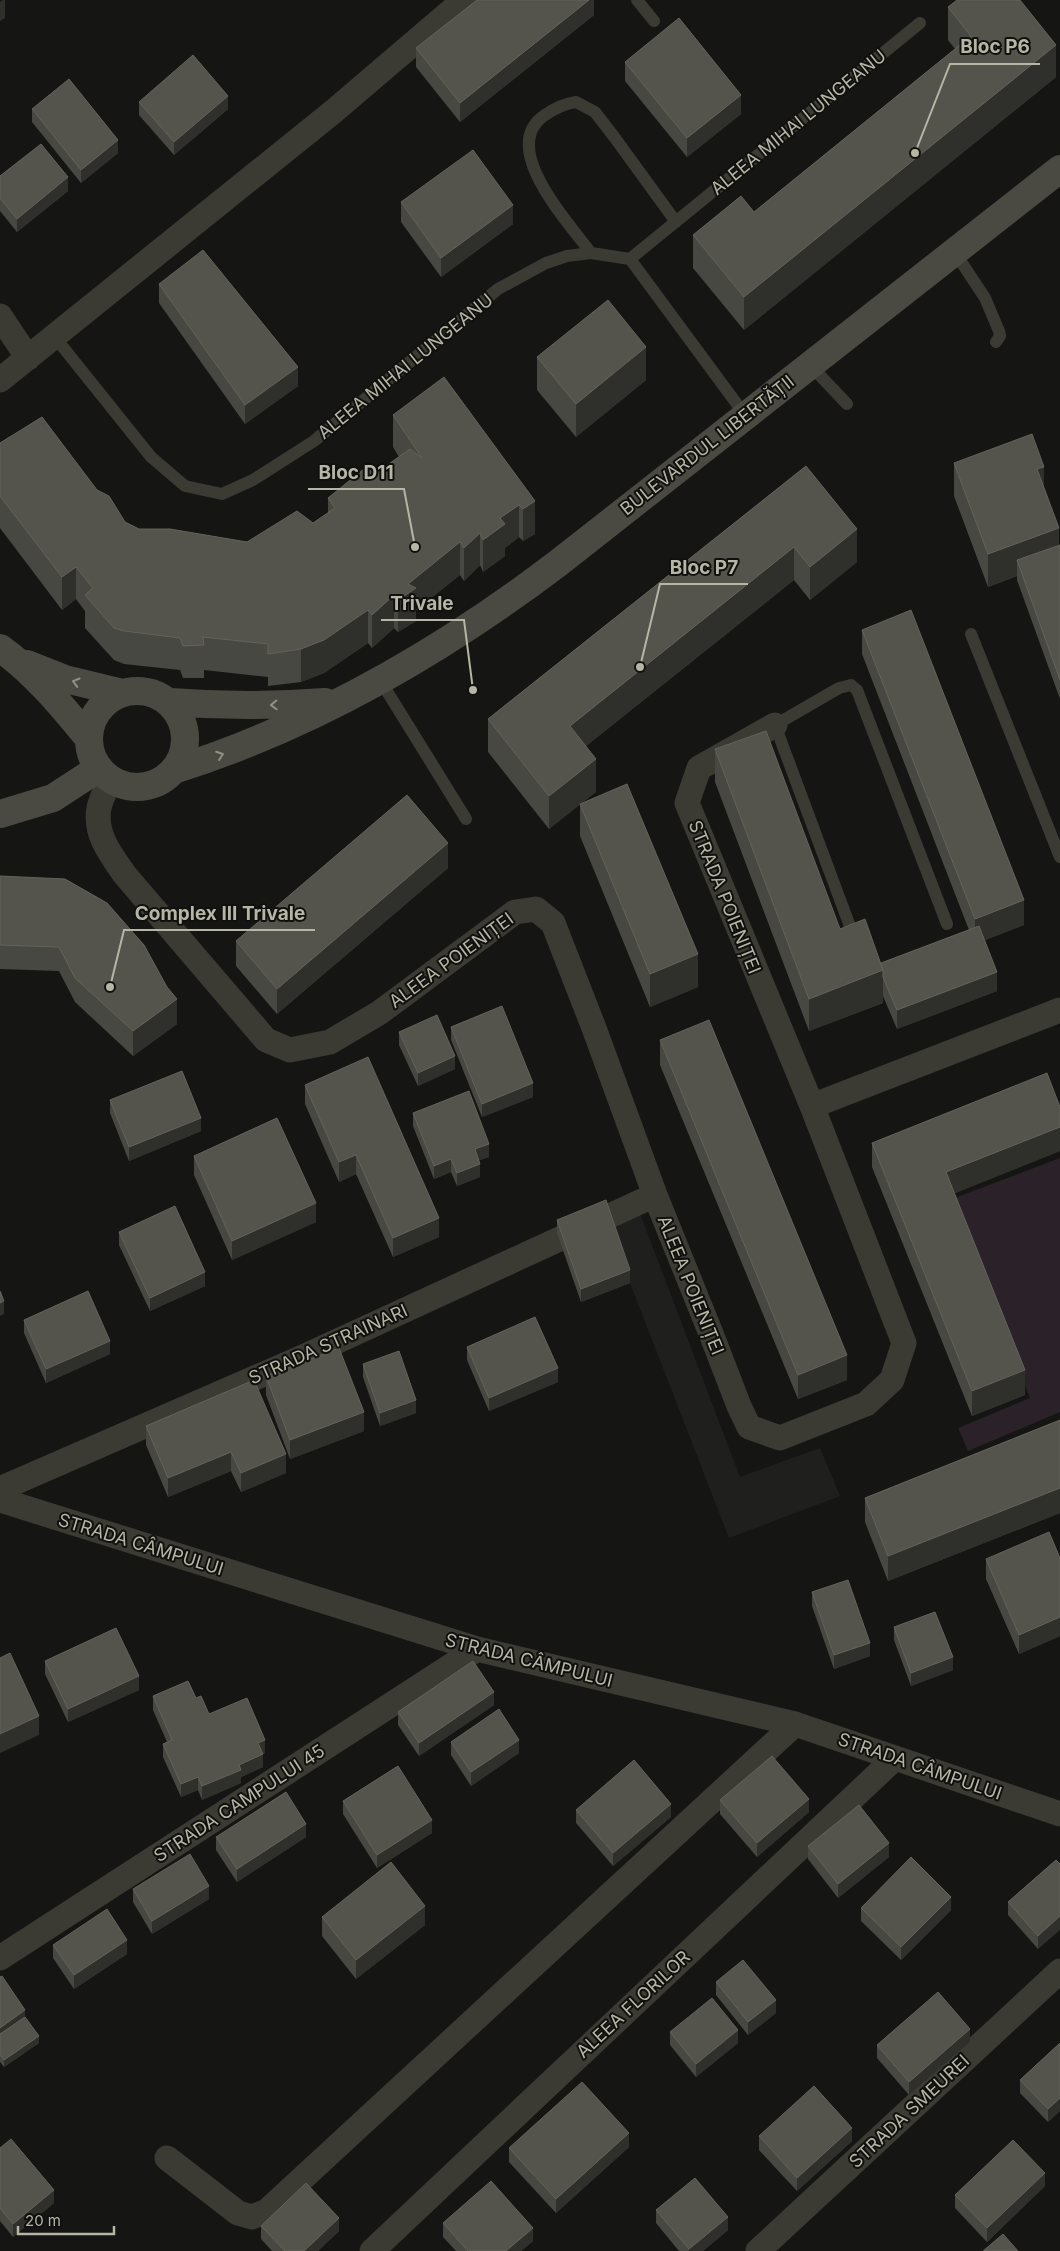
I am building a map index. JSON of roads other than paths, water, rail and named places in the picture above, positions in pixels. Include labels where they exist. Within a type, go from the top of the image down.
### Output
[{"type":"main road","name":"BULEVARDUL LIBERTĂȚII","points":[[174,770],[248,744],[340,701],[442,644],[521,591],[1060,169]]},
{"type":"main road","points":[[9,654],[65,679],[123,693]]},
{"type":"main road","points":[[9,654],[46,688],[89,739]]},
{"type":"main road","points":[[139,691],[155,694],[170,702],[184,728],[185,743],[182,757],[174,770],[161,781],[144,786],[127,786],[105,774],[92,755],[89,739],[91,725],[97,711],[109,700],[123,693],[139,691]]},
{"type":"main road","name":"BULEVARDUL LIBERTĂȚII","points":[[170,702],[265,706],[340,701]]},
{"type":"main road","points":[[0,814],[53,798],[105,774]]},
{"type":"street","points":[[0,380],[334,111],[464,0]]},
{"type":"street","points":[[0,316],[28,358]]},
{"type":"street","name":"STRADA POIENIȚEI","points":[[775,725],[699,768],[687,803],[812,1106],[904,1343],[892,1380],[866,1404],[827,1420]]},
{"type":"street","name":"ALEEA POIENIȚEI","points":[[105,774],[98,819],[100,833],[110,853],[125,875],[266,1040],[290,1050],[330,1042],[379,1013],[515,912],[536,909],[553,923],[594,1028],[655,1195],[749,1427],[780,1438],[827,1420]]},
{"type":"street","points":[[812,1106],[1060,1010]]},
{"type":"street","name":"STRADA STRAINARI","points":[[0,1489],[303,1357],[655,1195]]},
{"type":"street","name":"STRADA CÂMPULUI","points":[[0,1500],[477,1649],[795,1724],[1060,1814]]},
{"type":"street","name":"STRADA CAMPULUI 45","points":[[0,1958],[477,1649]]},
{"type":"street","points":[[167,2158],[238,2213],[252,2217],[267,2211],[795,1724]]},
{"type":"street","name":"ALEEA FLORILOR","points":[[372,2251],[895,1758]]},
{"type":"street","name":"STRADA SMEUREI","points":[[758,2251],[1060,1971]]},
{"type":"lane","points":[[637,0],[654,21]]},
{"type":"lane","name":"ALEEA MIHAI LUNGEANU","points":[[54,336],[151,457],[185,486],[222,494],[253,480],[314,440],[498,289],[546,263],[568,256],[591,253],[630,259],[920,23]]},
{"type":"lane","points":[[591,253],[534,172],[528,152],[530,132],[539,119],[561,105],[576,102],[594,112],[676,222]]},
{"type":"lane","points":[[954,251],[985,298],[999,331],[1000,336],[996,342]]},
{"type":"lane","points":[[630,259],[745,415]]},
{"type":"lane","points":[[810,365],[847,404]]},
{"type":"lane","points":[[971,634],[1060,856]]},
{"type":"lane","points":[[380,680],[466,819]]},
{"type":"lane","points":[[854,936],[775,725],[839,688],[851,685],[857,690],[947,924]]},
{"type":"place","name":"Bloc P6","points":[[915,153]]},
{"type":"place","name":"Bloc D11","points":[[415,547]]},
{"type":"place","name":"Bloc P7","points":[[640,667]]},
{"type":"place","name":"Trivale","points":[[473,690]]},
{"type":"place","name":"Complex III Trivale","points":[[110,987]]}]
